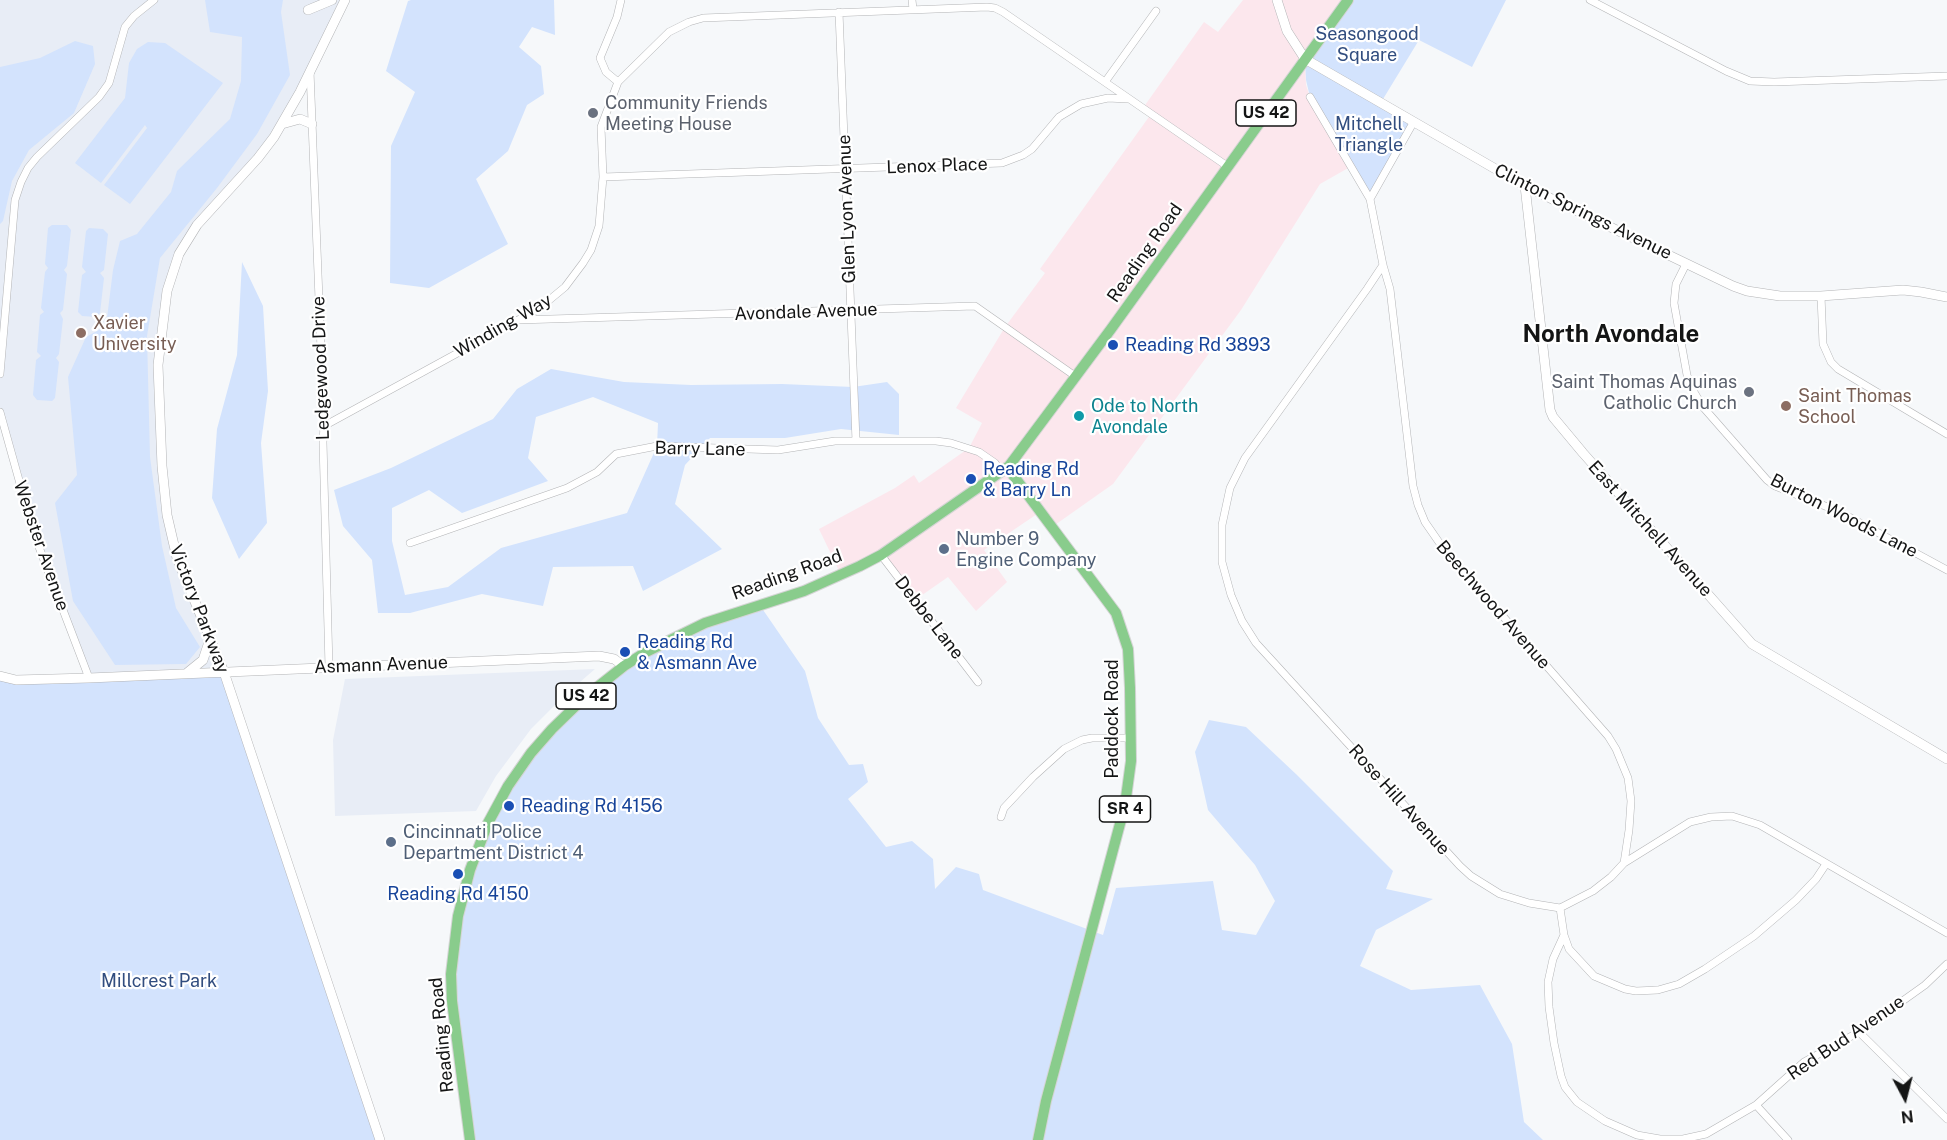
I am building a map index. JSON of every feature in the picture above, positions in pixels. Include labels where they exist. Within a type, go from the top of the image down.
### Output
[{"type":"main road","name":"Reading Road","points":[[470,1140],[455,1030],[451,974],[458,916],[470,870],[497,805],[531,753],[567,713],[624,666],[646,652],[705,623],[804,591],[881,555],[1005,469],[1112,329],[1348,0]]},
{"type":"main road","name":"Paddock Road","points":[[1005,469],[1013,475],[1116,612],[1128,649],[1131,761],[1125,805],[1046,1101],[1038,1140]]},
{"type":"street","points":[[0,374],[15,200],[21,182],[28,168],[37,158],[99,97],[109,83],[124,27],[154,0]]},
{"type":"street","points":[[308,10],[332,0]]},
{"type":"street","name":"Victory Parkway","points":[[345,0],[282,124],[258,158],[197,225],[179,254],[172,272],[166,302],[158,365],[162,466],[167,515],[177,558],[224,672],[380,1140]]},
{"type":"street","points":[[621,0],[600,58],[606,72],[618,82],[669,32],[689,22],[714,16],[995,8],[1227,166]]},
{"type":"street","points":[[912,0],[913,9]]},
{"type":"street","name":"Clinton Springs Avenue","points":[[1277,0],[1287,31],[1305,59],[1525,186],[1733,286],[1747,291],[1780,296],[1821,296],[1902,290],[1947,297]]},
{"type":"street","points":[[1590,0],[1726,71],[1750,81],[1947,76]]},
{"type":"street","points":[[1105,82],[1156,11]]},
{"type":"street","name":"Glen Lyon Avenue","points":[[839,12],[856,441]]},
{"type":"street","name":"Ledgewood Drive","points":[[310,68],[324,426],[329,667]]},
{"type":"street","name":"Winding Way","points":[[324,426],[542,306],[575,276],[591,250],[601,219],[603,177],[601,127],[618,82]]},
{"type":"street","name":"Beechwood Avenue","points":[[1310,97],[1370,199],[1390,289],[1413,486],[1421,512],[1429,529],[1443,548],[1608,736],[1616,749],[1628,778],[1631,801],[1624,863]]},
{"type":"street","name":"Lenox Place","points":[[603,177],[1002,163],[1032,149],[1059,117],[1081,104],[1108,98],[1130,99]]},
{"type":"street","points":[[282,124],[300,119],[312,124]]},
{"type":"street","points":[[1370,199],[1413,123]]},
{"type":"street","name":"East Mitchell Avenue","points":[[1525,186],[1550,410],[1553,417],[1752,644],[1947,759]]},
{"type":"street","name":"Burton Woods Lane","points":[[1686,264],[1676,284],[1674,303],[1690,387],[1703,407],[1767,480],[1775,486],[1840,512],[1947,570]]},
{"type":"street","name":"Rose Hill Avenue","points":[[1383,265],[1245,458],[1236,475],[1225,507],[1222,525],[1221,544],[1226,581],[1242,621],[1253,638],[1460,866],[1471,876],[1500,894],[1529,903],[1560,908]]},
{"type":"street","points":[[1821,296],[1823,344],[1831,362],[1838,369],[1947,434]]},
{"type":"street","name":"Avondale Avenue","points":[[516,320],[975,306],[1075,376]]},
{"type":"street","name":"Webster Avenue","points":[[0,412],[34,534],[89,678]]},
{"type":"street","name":"Barry Lane","points":[[410,543],[567,488],[597,472],[616,454],[657,446],[778,450],[822,442],[928,440],[951,443],[979,452],[1005,469]]},
{"type":"street","name":"Debbe Lane","points":[[881,555],[978,682]]},
{"type":"street","points":[[186,673],[203,660],[210,639]]},
{"type":"street","name":"Asmann Avenue","points":[[0,676],[16,680],[89,678],[599,657],[614,659],[624,666]]},
{"type":"street","points":[[1001,817],[1004,808],[1032,777],[1064,749],[1092,738],[1131,738]]},
{"type":"street","points":[[1826,864],[1816,879],[1796,900],[1754,936],[1705,969],[1669,988],[1636,991],[1604,981],[1584,967],[1573,954],[1564,934],[1560,908],[1593,891],[1624,863],[1690,822],[1711,817],[1732,816],[1760,825],[1947,933]]},
{"type":"street","name":"Red Bud Avenue","points":[[1564,934],[1553,959],[1548,982],[1550,1019],[1561,1076],[1577,1102],[1636,1138],[1671,1140],[1695,1137],[1720,1126],[1756,1105],[1804,1062],[1859,1032],[1925,985],[1947,964]]},
{"type":"street","points":[[1859,1032],[1947,1119]]},
{"type":"street","points":[[1756,1105],[1788,1140]]},
{"type":"shaded area","name":"Xavier University","points":[[0,0],[345,0],[274,137],[197,225],[172,272],[158,365],[171,537],[224,672],[89,678],[34,534],[0,412]]},
{"type":"shaded area","points":[[1243,0],[1348,0],[1305,59],[1306,85],[1310,97],[1350,167],[1320,184],[1241,310],[1113,484],[1052,527],[1040,512],[984,550],[1007,582],[976,611],[948,577],[915,600],[881,555],[841,575],[819,529],[895,488],[914,475],[919,483],[969,448],[982,423],[956,408],[1005,327],[1045,273],[1040,269],[1151,114],[1143,108],[1204,22],[1218,32]]},
{"type":"shaded area","points":[[595,669],[531,729],[496,776],[476,811],[335,816],[333,740],[345,679]]},
{"type":"green space","points":[[205,0],[283,0],[281,12],[290,75],[257,134],[160,258],[147,336],[150,457],[162,546],[176,608],[200,647],[186,664],[115,665],[73,601],[55,503],[77,475],[68,377],[86,337],[106,326],[113,270],[120,241],[137,234],[171,192],[177,171],[230,119],[241,81],[242,37],[210,32]]},
{"type":"green space","points":[[554,0],[555,35],[532,27],[519,47],[541,66],[544,94],[527,105],[508,151],[476,179],[508,244],[429,288],[390,283],[391,146],[415,92],[386,71],[408,1]]},
{"type":"green space","name":"Seasongood Square","points":[[1348,0],[1506,0],[1472,67],[1419,40],[1380,104],[1413,123],[1370,199],[1310,97],[1306,80],[1305,59]]},
{"type":"green space","points":[[75,41],[93,46],[95,64],[74,113],[29,150],[12,181],[3,221],[0,224],[0,67],[40,58]]},
{"type":"green space","points":[[148,42],[165,43],[223,83],[130,204],[104,185],[147,128],[145,125],[101,183],[75,163],[125,98],[129,63],[137,49]]},
{"type":"green space","points":[[52,225],[67,225],[71,230],[67,266],[64,270],[67,274],[63,310],[60,313],[63,319],[59,354],[56,358],[59,362],[55,398],[52,401],[37,400],[33,395],[36,360],[41,356],[37,352],[40,315],[44,312],[41,308],[45,272],[48,268],[45,264],[48,228]]},
{"type":"green space","points":[[89,228],[103,229],[108,234],[104,270],[100,273],[104,278],[100,313],[96,317],[82,316],[78,312],[82,275],[86,272],[82,267],[86,231]]},
{"type":"green space","points":[[242,262],[263,306],[268,391],[261,443],[267,523],[239,559],[212,498],[217,429],[237,355]]},
{"type":"green space","points":[[551,369],[624,382],[691,385],[782,384],[853,387],[887,382],[899,394],[899,435],[841,429],[785,438],[710,438],[685,465],[675,504],[722,549],[643,591],[633,566],[553,567],[543,606],[482,594],[410,613],[378,613],[372,560],[343,526],[334,490],[391,468],[493,419],[517,389]],"holes":[[[593,397],[658,423],[657,446],[627,513],[501,548],[448,587],[405,595],[392,541],[392,508],[429,490],[462,513],[548,481],[528,458],[536,417]]]},
{"type":"green space","points":[[759,604],[805,671],[818,718],[849,765],[863,764],[868,782],[848,799],[886,847],[912,841],[933,859],[935,889],[956,867],[979,874],[983,890],[1103,935],[1116,888],[1213,881],[1222,930],[1256,935],[1275,901],[1255,865],[1208,810],[1195,752],[1209,720],[1246,727],[1393,871],[1386,889],[1433,899],[1376,930],[1360,966],[1411,990],[1480,985],[1512,1044],[1524,1122],[1543,1140],[470,1140],[453,948],[488,823],[552,729],[646,652]]},
{"type":"green space","name":"Millcrest Park","points":[[224,672],[380,1140],[0,1140],[0,676]]},
{"type":"place","name":"Community Friends Meeting House","points":[[593,113]]},
{"type":"place","name":"Xavier University","points":[[81,333]]},
{"type":"place","name":"Reading Rd 3893","points":[[1113,345]]},
{"type":"place","name":"Saint Thomas Aquinas Catholic Church","points":[[1749,392]]},
{"type":"place","name":"Saint Thomas School","points":[[1786,406]]},
{"type":"place","name":"Ode to North Avondale","points":[[1079,416]]},
{"type":"place","name":"Reading Rd & Barry Ln","points":[[971,479]]},
{"type":"place","name":"Number 9 Engine Company","points":[[944,549]]},
{"type":"place","name":"Reading Rd & Asmann Ave","points":[[625,652]]},
{"type":"place","name":"Reading Rd 4156","points":[[509,806]]},
{"type":"place","name":"Cincinnati Police Department District 4","points":[[391,842]]},
{"type":"place","name":"Reading Rd 4150","points":[[458,874]]},
{"type":"district","name":"North Avondale","points":[[1611,335]]},
{"type":"park label","name":"Mitchell Triangle","points":[[1369,134]]}]
